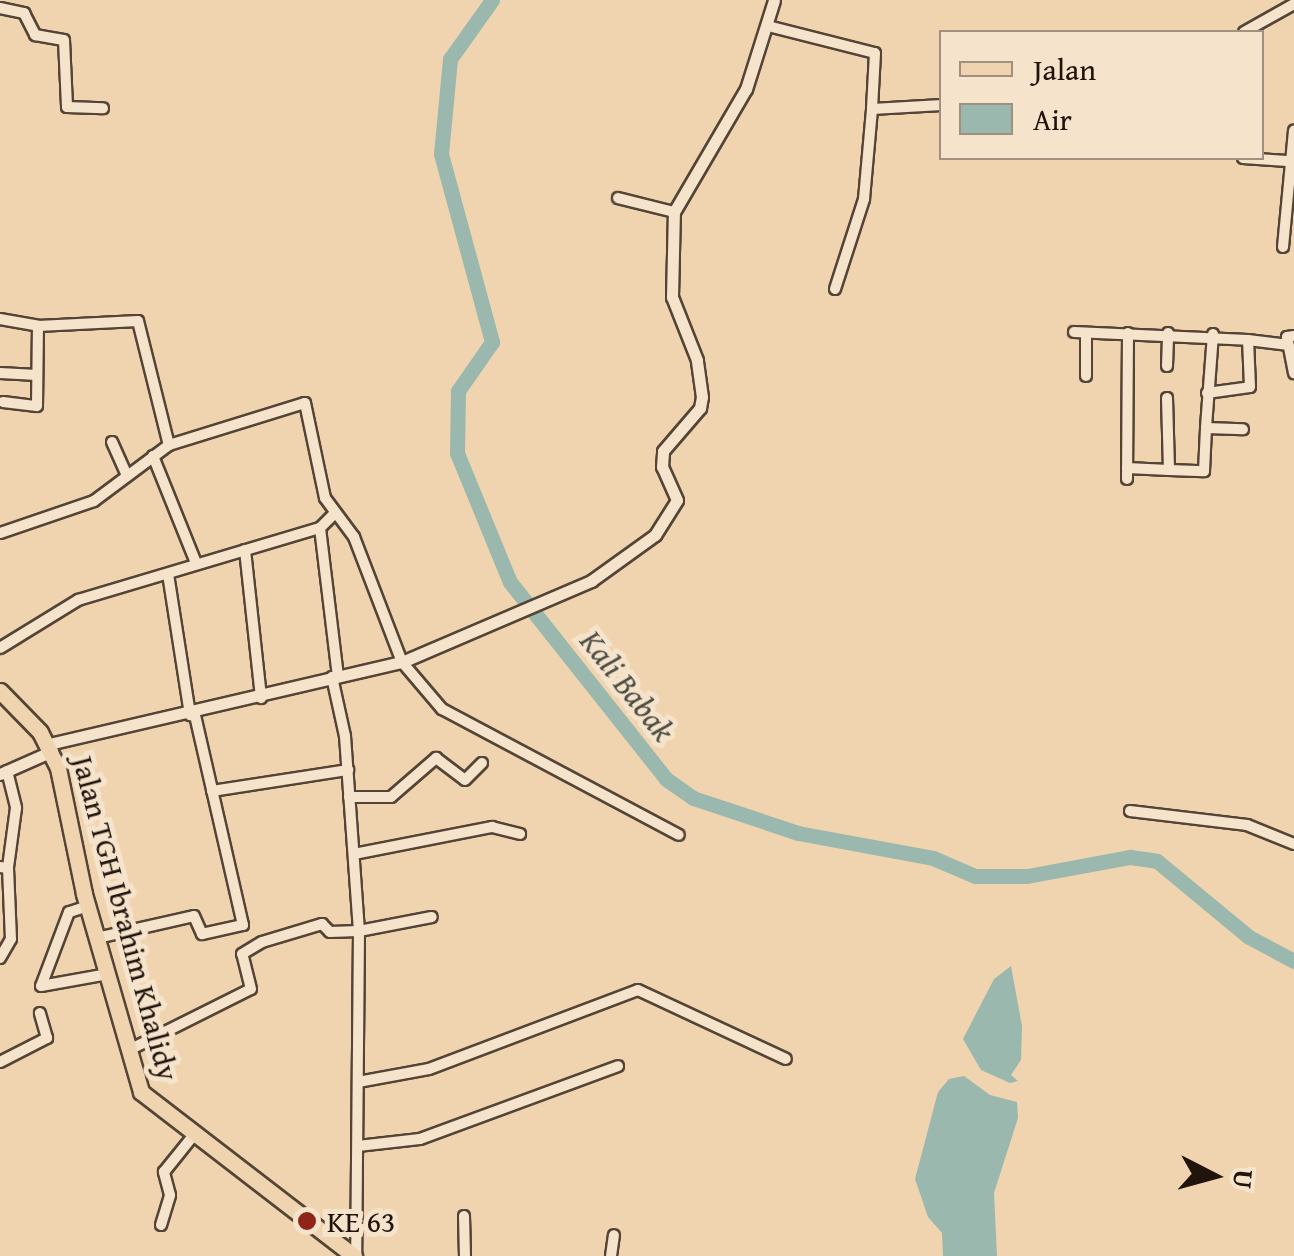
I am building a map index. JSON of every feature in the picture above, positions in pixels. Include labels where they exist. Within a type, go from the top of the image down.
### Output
[{"type":"main road","name":"Jalan TGH Ibrahim Khalidy","points":[[0,691],[51,748],[88,906],[147,1101],[355,1256]]},
{"type":"street","points":[[29,0],[24,12],[35,35],[64,40],[67,107],[102,108]]},
{"type":"street","points":[[0,958],[11,938],[4,867],[16,808],[4,773],[51,748],[402,662],[629,557],[676,504],[663,450],[700,408],[702,391],[672,297],[674,212],[746,90],[773,0]]},
{"type":"street","points":[[1248,30],[1294,4]]},
{"type":"street","points":[[0,8],[24,12]]},
{"type":"street","points":[[768,26],[875,53],[864,198],[835,289]]},
{"type":"street","points":[[872,109],[939,105]]},
{"type":"street","points":[[1283,247],[1287,161],[1294,131]]},
{"type":"street","points":[[1264,159],[1287,161]]},
{"type":"street","points":[[618,198],[674,212]]},
{"type":"street","points":[[0,319],[38,326],[138,321],[169,444]]},
{"type":"street","points":[[3,402],[36,406],[38,326]]},
{"type":"street","points":[[1086,376],[1080,332],[1213,334],[1248,340],[1291,340],[1294,374]]},
{"type":"street","points":[[1128,332],[1127,474],[1204,471],[1206,393],[1213,334]]},
{"type":"street","points":[[1167,366],[1168,333]]},
{"type":"street","points":[[1206,393],[1250,387],[1248,340]]},
{"type":"street","points":[[0,373],[37,375]]},
{"type":"street","points":[[1167,398],[1169,470]]},
{"type":"street","points":[[0,532],[94,501],[169,444],[305,403],[321,487],[334,514],[354,537],[402,662],[448,714],[679,836]]},
{"type":"street","points":[[1206,428],[1243,429]]},
{"type":"street","points":[[112,442],[126,474]]},
{"type":"street","points":[[153,456],[196,564]]},
{"type":"street","points":[[0,648],[78,600],[320,528],[334,514]]},
{"type":"street","points":[[320,528],[348,770],[359,931],[355,1256]]},
{"type":"street","points":[[245,550],[260,698]]},
{"type":"street","points":[[98,938],[194,916],[202,934],[243,925],[192,716],[168,574]]},
{"type":"street","points":[[349,797],[391,798],[436,758],[465,780],[482,763]]},
{"type":"street","points":[[212,791],[348,770]]},
{"type":"street","points":[[1130,811],[1247,824],[1294,844]]},
{"type":"street","points":[[354,854],[492,826],[520,834]]},
{"type":"street","points":[[88,906],[69,912],[41,986],[108,974]]},
{"type":"street","points":[[129,1050],[251,989],[242,954],[262,942],[322,924],[330,932],[359,931],[432,917]]},
{"type":"street","points":[[358,1082],[428,1069],[638,990],[786,1059]]},
{"type":"street","points":[[0,1062],[47,1038],[40,1013]]},
{"type":"street","points":[[358,1146],[420,1138],[618,1066]]},
{"type":"street","points":[[161,1225],[170,1195],[164,1172],[193,1136]]},
{"type":"street","points":[[464,1216],[465,1256]]},
{"type":"street","points":[[611,1256],[614,1235]]},
{"type":"water","points":[[1011,966],[1022,1026],[1021,1060],[1011,1075],[1018,1081],[1010,1083],[981,1070],[963,1039],[994,979]]},
{"type":"water","points":[[964,1076],[990,1095],[1017,1102],[1018,1118],[994,1193],[997,1256],[943,1256],[942,1233],[928,1217],[915,1179],[938,1092],[949,1079]]},
{"type":"waterway","name":"Kali Babak","points":[[492,0],[450,59],[441,154],[492,342],[458,391],[457,453],[510,582],[666,779],[693,798],[798,833],[933,858],[975,876],[1027,876],[1130,857],[1157,861],[1249,937],[1294,961]]},
{"type":"place","name":"KE 63","points":[[307,1221]]}]
